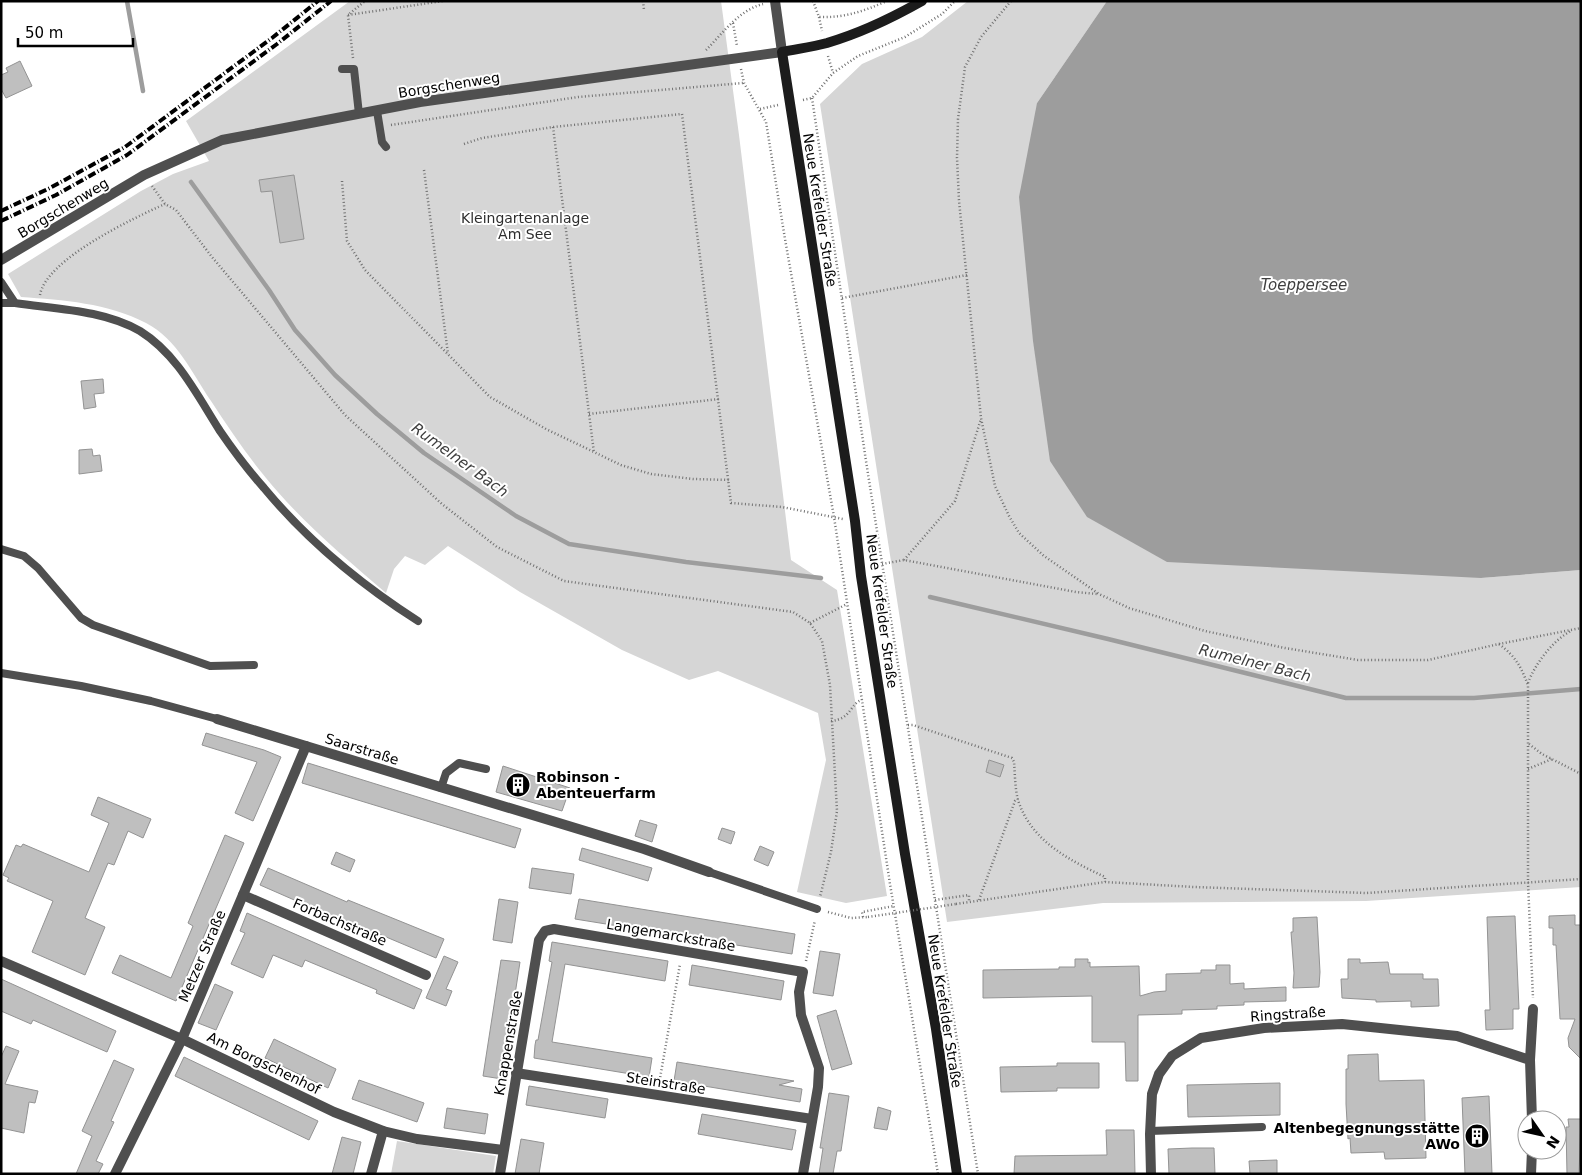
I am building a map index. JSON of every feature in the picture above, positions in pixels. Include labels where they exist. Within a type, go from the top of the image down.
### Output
[{"type":"main road","name":"Borgschenweg","points":[[782,52],[826,44],[859,32],[895,17],[922,1]]},
{"type":"main road","name":"Neue Krefelder Straße","points":[[782,52],[855,521],[861,576],[905,854],[936,1029],[957,1174]]},
{"type":"street","points":[[775,2],[782,52]]},
{"type":"street","name":"Borgschenweg","points":[[1,260],[144,175],[222,140],[420,102],[782,52]]},
{"type":"street","name":"Saarstraße","points":[[217,719],[644,849],[709,872]]},
{"type":"street","name":"Metzer Straße","points":[[115,1174],[182,1039],[306,746]]},
{"type":"street","name":"Forbachstraße","points":[[243,895],[426,975]]},
{"type":"street","name":"Langemarckstraße","points":[[539,940],[545,932],[554,928],[803,972]]},
{"type":"street","name":"Knappenstraße","points":[[503,1150],[539,940]]},
{"type":"street","name":"Am Borgschenhof","points":[[1,961],[182,1039],[334,1112],[383,1131],[417,1139],[503,1150]]},
{"type":"street","points":[[803,972],[799,992],[801,1015],[819,1068],[818,1087],[803,1174]]},
{"type":"street","points":[[1532,1110],[1530,1060],[1533,1009]]},
{"type":"street","name":"Ringstraße","points":[[1151,1174],[1150,1131],[1152,1094],[1159,1074],[1172,1056],[1201,1038],[1264,1028],[1342,1024],[1457,1036],[1530,1060]]},
{"type":"street","name":"Steinstraße","points":[[516,1073],[812,1119]]},
{"type":"street","points":[[371,1174],[383,1131]]},
{"type":"street","points":[[500,1174],[503,1150]]},
{"type":"street","points":[[1531,1174],[1532,1160]]},
{"type":"lane","points":[[342,69],[354,69],[359,114]]},
{"type":"lane","points":[[377,111],[382,142],[386,147]]},
{"type":"lane","points":[[1,282],[15,303]]},
{"type":"lane","points":[[1,303],[39,306],[118,320],[140,331],[157,343],[175,362],[222,433],[264,488],[314,543],[381,598],[418,621]]},
{"type":"lane","points":[[1,549],[24,556],[38,568],[81,618],[93,626],[210,666],[254,665]]},
{"type":"lane","name":"Saarstraße","points":[[1,673],[81,686],[151,701],[217,719]]},
{"type":"lane","points":[[441,788],[446,773],[459,763],[486,770]]},
{"type":"lane","points":[[709,872],[817,909]]},
{"type":"lane","points":[[1150,1131],[1262,1127]]},
{"type":"path","points":[[348,15],[365,1]]},
{"type":"path","points":[[348,15],[443,1]]},
{"type":"path","points":[[643,1],[644,10]]},
{"type":"path","points":[[813,1],[819,17],[838,17],[864,11],[888,1]]},
{"type":"path","points":[[955,1],[942,14],[905,37],[858,56],[833,74],[812,98],[882,564],[978,1174]]},
{"type":"path","points":[[1011,1],[981,37],[964,67],[958,120],[957,158],[959,201],[981,418],[996,486],[1009,516],[1019,533],[1044,556],[1098,594],[1129,608],[1205,631],[1285,648],[1358,660],[1428,660],[1581,628]]},
{"type":"path","points":[[692,64],[742,14],[754,6],[775,2]]},
{"type":"path","points":[[348,15],[354,69]]},
{"type":"path","points":[[732,23],[744,83],[766,122],[834,517],[894,906],[938,1174]]},
{"type":"path","points":[[380,126],[578,97],[744,83]]},
{"type":"path","points":[[464,144],[482,138],[553,127],[682,114],[730,480],[731,503],[782,508],[855,521]]},
{"type":"path","points":[[553,127],[594,452]]},
{"type":"path","points":[[424,170],[448,355]]},
{"type":"path","points":[[144,175],[165,204],[176,210],[212,258],[345,415],[442,504],[497,548],[564,581],[793,612],[810,623],[822,642],[830,685],[837,812],[831,852],[803,972]]},
{"type":"path","points":[[342,181],[347,241],[365,270],[490,396],[546,430],[621,465],[651,474],[693,479],[730,480]]},
{"type":"path","points":[[39,306],[41,289],[55,270],[92,241],[165,204]]},
{"type":"path","points":[[842,298],[967,275]]},
{"type":"path","points":[[589,414],[719,399]]},
{"type":"path","points":[[904,560],[955,501],[981,418]]},
{"type":"path","points":[[882,564],[904,560],[1076,592],[1098,594]]},
{"type":"path","points":[[810,623],[847,604]]},
{"type":"path","points":[[1528,685],[1535,668],[1544,656],[1567,633],[1574,629]]},
{"type":"path","points":[[1499,644],[1512,654],[1521,667],[1528,685],[1528,882],[1533,1009]]},
{"type":"path","points":[[831,721],[838,720],[849,714],[858,701],[862,700]]},
{"type":"path","points":[[908,725],[913,725],[1012,758],[1018,799],[1027,821],[1044,840],[1072,861],[1105,877],[1105,882]]},
{"type":"path","points":[[1529,744],[1581,774]]},
{"type":"path","points":[[1528,769],[1552,759]]},
{"type":"path","points":[[979,900],[1014,801],[1018,799]]},
{"type":"path","points":[[817,909],[834,915],[863,918],[1105,882],[1366,893],[1581,879]]},
{"type":"path","points":[[935,900],[968,895],[969,902]]},
{"type":"path","points":[[863,918],[862,912],[894,906]]},
{"type":"path","points":[[657,1096],[683,950]]},
{"type":"green space","name":"Kleingartenanlage Am See","points":[[350,1],[721,1],[791,560],[837,590],[887,896],[846,903],[797,892],[826,760],[818,713],[718,671],[689,680],[622,650],[520,592],[448,546],[425,565],[405,556],[394,569],[386,593],[323,538],[279,494],[237,440],[183,358],[167,338],[146,323],[116,311],[69,301],[21,297],[8,274],[141,191],[173,174],[209,161],[186,121]]},
{"type":"green space","points":[[968,1],[1107,1],[1037,103],[1481,578],[1581,570],[1581,887],[1366,901],[1103,903],[947,922],[820,104],[862,64],[922,37]]},
{"type":"green space","points":[[397,1141],[496,1156],[493,1174],[391,1174]]},
{"type":"water","name":"Toeppersee","points":[[1107,1],[1581,1],[1581,570],[1481,578],[1167,562],[1087,517],[1050,461],[1033,341],[1019,197],[1037,103]]},
{"type":"building","points":[[20,61],[32,86],[6,98],[1,89],[1,75],[8,72],[6,68]]},
{"type":"building","points":[[294,175],[304,239],[280,243],[272,191],[261,192],[259,180]]},
{"type":"building","points":[[103,379],[104,393],[94,394],[96,407],[84,409],[81,381]]},
{"type":"building","points":[[92,449],[93,456],[100,455],[102,471],[79,474],[79,450]]},
{"type":"building","points":[[206,733],[281,757],[253,821],[235,813],[257,762],[202,745]]},
{"type":"building","points":[[989,760],[1004,765],[1000,777],[986,772]]},
{"type":"building","points":[[308,763],[521,829],[515,848],[302,783]]},
{"type":"building","points":[[503,766],[570,788],[562,811],[496,792]]},
{"type":"building","points":[[98,797],[151,819],[143,838],[128,831],[114,865],[108,863],[85,918],[105,927],[85,975],[32,952],[53,901],[7,881],[9,878],[3,875],[16,845],[21,847],[23,844],[89,872],[109,823],[91,815]]},
{"type":"building","points":[[640,820],[657,825],[652,842],[635,836]]},
{"type":"building","points":[[722,828],[735,832],[731,844],[718,839]]},
{"type":"building","points":[[225,835],[244,843],[176,1001],[112,973],[120,955],[171,978],[193,926],[188,923]]},
{"type":"building","points":[[760,846],[774,852],[768,866],[754,860]]},
{"type":"building","points":[[582,848],[652,868],[648,881],[579,860]]},
{"type":"building","points":[[336,852],[355,860],[350,872],[331,864]]},
{"type":"building","points":[[268,868],[347,902],[348,900],[444,939],[436,958],[340,920],[260,885]]},
{"type":"building","points":[[532,868],[574,874],[571,894],[529,888]]},
{"type":"building","points":[[499,899],[518,902],[512,943],[493,940]]},
{"type":"building","points":[[579,899],[795,934],[792,954],[575,919]]},
{"type":"building","points":[[247,913],[422,990],[414,1009],[376,993],[377,990],[305,960],[302,967],[273,955],[263,978],[231,964],[245,933],[240,931]]},
{"type":"building","points":[[1575,915],[1575,925],[1581,925],[1581,1059],[1569,1047],[1568,1038],[1575,1019],[1560,1019],[1556,945],[1553,945],[1553,928],[1549,928],[1549,916]]},
{"type":"building","points":[[1515,916],[1519,1009],[1513,1009],[1513,1029],[1486,1030],[1485,1010],[1490,1010],[1487,917]]},
{"type":"building","points":[[1317,917],[1319,987],[1293,988],[1294,973],[1291,932],[1293,932],[1293,918]]},
{"type":"building","points":[[552,942],[668,961],[665,981],[565,964],[552,1042],[652,1058],[649,1077],[534,1058],[552,962],[549,961]]},
{"type":"building","points":[[820,951],[840,954],[833,996],[813,993]]},
{"type":"building","points":[[444,956],[458,962],[446,989],[452,991],[446,1006],[426,998]]},
{"type":"building","points":[[1075,959],[1088,959],[1090,967],[1139,966],[1140,996],[1166,991],[1166,974],[1201,973],[1201,970],[1216,970],[1216,965],[1230,965],[1230,984],[1244,983],[1244,989],[1286,987],[1286,1001],[1244,1002],[1244,1005],[1217,1006],[1217,1009],[1182,1010],[1182,1014],[1138,1015],[1138,1081],[1126,1081],[1125,1042],[1092,1042],[1092,996],[983,998],[983,970],[1059,969],[1059,967],[1075,967]]},
{"type":"building","points":[[1348,959],[1360,959],[1360,963],[1388,962],[1390,974],[1423,974],[1423,979],[1438,979],[1439,1006],[1411,1007],[1411,1001],[1376,1002],[1376,1000],[1342,998],[1341,979],[1348,979]]},
{"type":"building","points":[[501,960],[520,962],[502,1079],[483,1076]]},
{"type":"building","points":[[692,965],[784,981],[781,1000],[689,985]]},
{"type":"building","points":[[1,979],[116,1031],[107,1052],[33,1020],[31,1024],[1,1011]]},
{"type":"building","points":[[215,984],[233,992],[216,1030],[198,1023]]},
{"type":"building","points":[[836,1010],[852,1064],[832,1070],[817,1016]]},
{"type":"building","points":[[274,1039],[336,1069],[328,1088],[265,1058]]},
{"type":"building","points":[[6,1046],[19,1051],[5,1084],[38,1091],[35,1103],[29,1102],[24,1133],[1,1128],[1,1057]]},
{"type":"building","points":[[1378,1054],[1379,1081],[1424,1080],[1426,1158],[1385,1159],[1384,1152],[1351,1153],[1350,1138],[1348,1139],[1346,1104],[1348,1055]]},
{"type":"building","points":[[184,1057],[318,1121],[309,1140],[175,1076]]},
{"type":"building","points":[[114,1060],[134,1069],[111,1121],[114,1122],[96,1161],[103,1164],[98,1174],[76,1174],[92,1136],[82,1131]]},
{"type":"building","points":[[677,1062],[794,1081],[779,1085],[802,1089],[800,1102],[674,1081]]},
{"type":"building","points":[[1057,1063],[1099,1063],[1099,1088],[1057,1088],[1057,1091],[1001,1092],[1000,1067],[1057,1066]]},
{"type":"building","points":[[359,1080],[424,1103],[417,1122],[352,1099]]},
{"type":"building","points":[[1280,1083],[1280,1115],[1188,1117],[1187,1085]]},
{"type":"building","points":[[529,1086],[608,1099],[605,1118],[526,1105]]},
{"type":"building","points":[[829,1093],[849,1096],[841,1151],[837,1151],[833,1174],[819,1174],[823,1148],[820,1148]]},
{"type":"building","name":"Altenbegegnungsstätte AWo","points":[[1489,1096],[1492,1174],[1465,1174],[1462,1098]]},
{"type":"building","points":[[878,1107],[891,1111],[887,1130],[874,1128]]},
{"type":"building","points":[[447,1108],[488,1114],[485,1134],[444,1128]]},
{"type":"building","points":[[702,1114],[796,1130],[792,1150],[698,1134]]},
{"type":"building","points":[[1568,1119],[1581,1119],[1579,1174],[1567,1174],[1567,1127],[1569,1127]]},
{"type":"building","points":[[1106,1130],[1134,1130],[1135,1174],[1014,1174],[1015,1156],[1107,1155]]},
{"type":"building","points":[[342,1137],[361,1142],[353,1174],[332,1174]]},
{"type":"building","points":[[521,1139],[544,1143],[539,1174],[515,1174]]},
{"type":"building","points":[[1214,1148],[1215,1174],[1169,1174],[1168,1149]]},
{"type":"building","points":[[1277,1160],[1277,1174],[1250,1174],[1249,1161]]},
{"type":"waterway","name":"Rumelner Bach","points":[[127,1],[143,91]]},
{"type":"waterway","name":"Rumelner Bach","points":[[191,182],[269,290],[295,330],[335,375],[377,414],[424,453],[516,516],[569,544],[686,562],[821,578]]},
{"type":"waterway","name":"Rumelner Bach","points":[[930,597],[1346,698],[1474,698],[1581,689]]},
{"type":"railway","points":[[1,211],[50,188],[125,147],[272,38],[318,1]]},
{"type":"railway","points":[[1,221],[56,195],[127,155],[277,44],[331,1]]},
{"type":"place","name":"Robinson - Abenteuerfarm","points":[[518,785]]},
{"type":"place","name":"Altenbegegnungsstätte AWo","points":[[1477,1136]]}]
